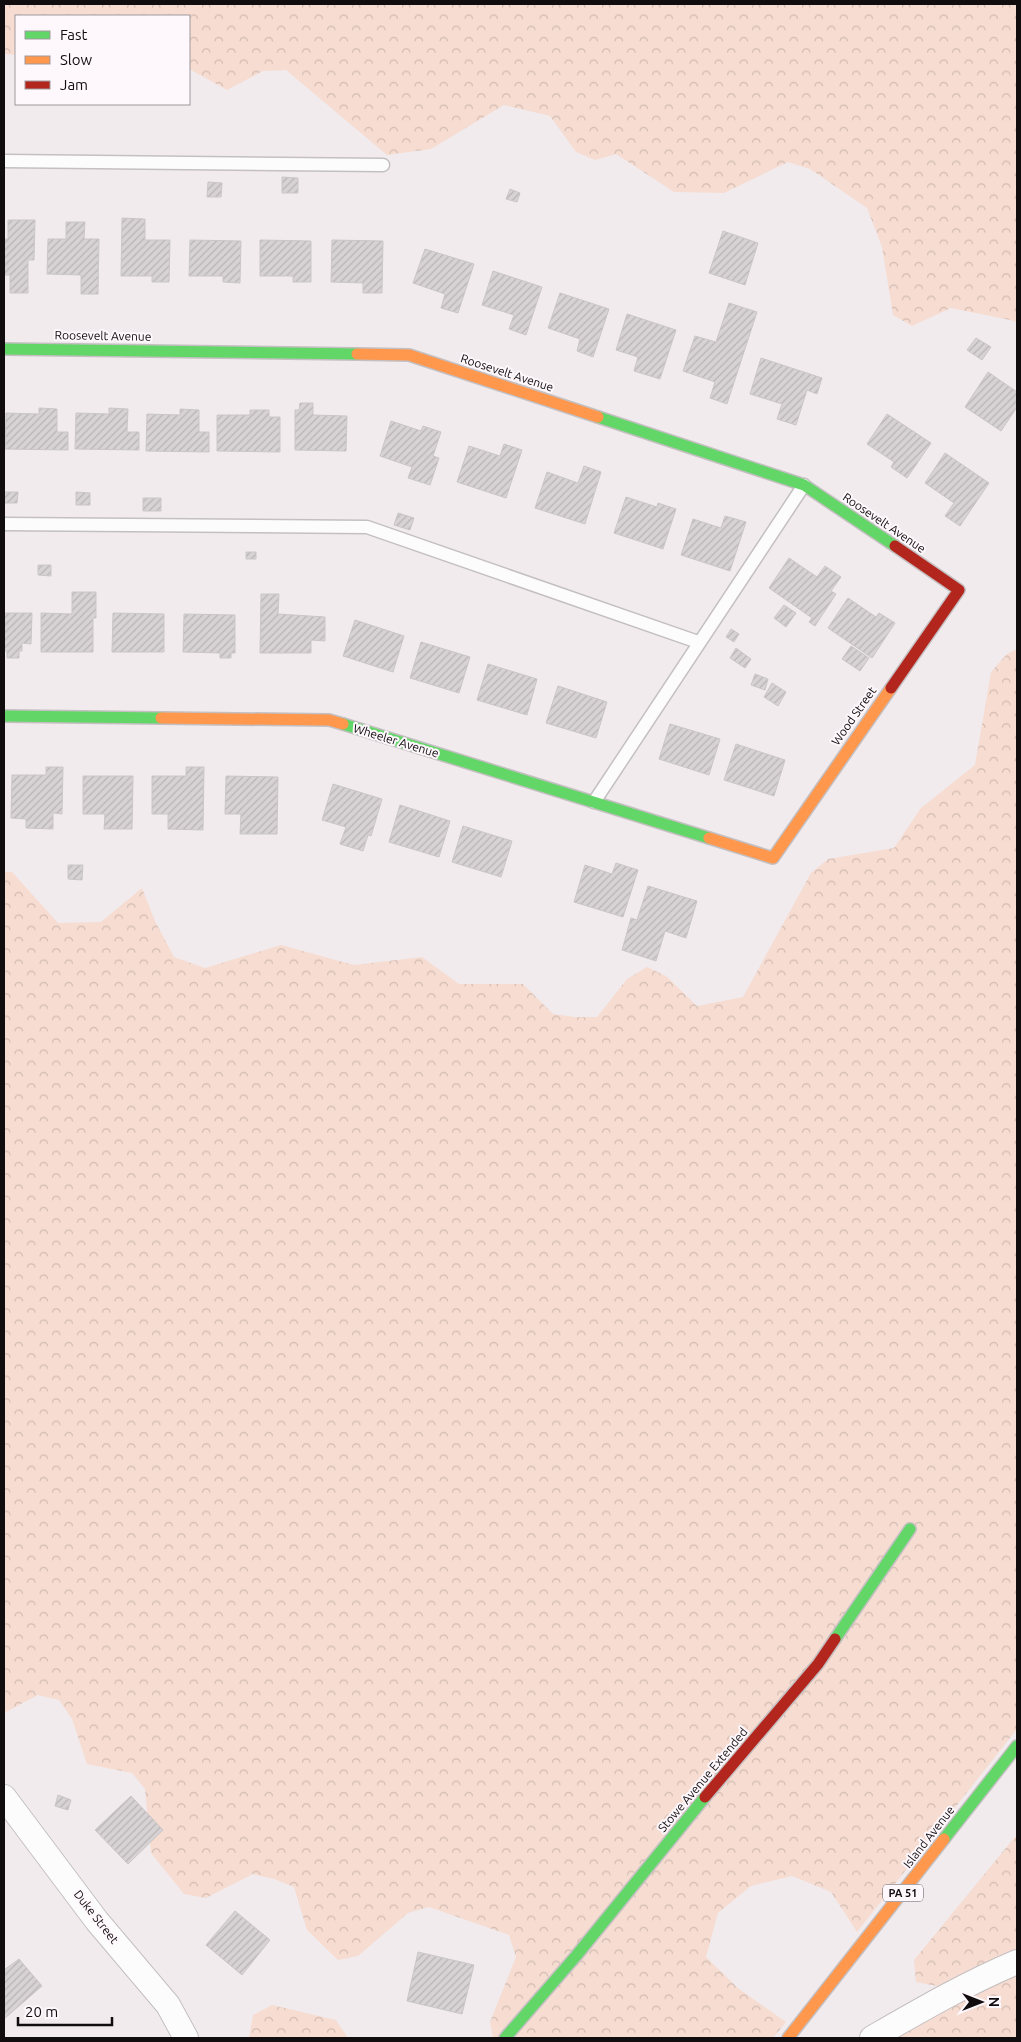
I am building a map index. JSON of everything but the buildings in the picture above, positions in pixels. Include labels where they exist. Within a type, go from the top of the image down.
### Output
[{"type":"street","name":"Roosevelt Avenue","points":[[4,349],[409,355],[804,485],[959,590]]},
{"type":"street","name":"Wood Street","points":[[773,858],[959,590]]},
{"type":"street","name":"Wheeler Avenue","points":[[4,716],[329,720],[773,858]]},
{"type":"street","name":"Stowe Avenue Extended","points":[[505,2038],[576,1956],[696,1808],[818,1664],[910,1529]]},
{"type":"street","name":"Island Avenue","points":[[788,2038],[1017,1746]]},
{"type":"street","name":"Duke Street","points":[[4,1797],[97,1921],[168,2005],[186,2038]]},
{"type":"street","points":[[872,2038],[929,2005],[1017,1962]]},
{"type":"lane","points":[[4,161],[383,164]]},
{"type":"lane","points":[[594,802],[698,642],[804,485]]},
{"type":"lane","points":[[4,524],[367,527],[698,642]]},
{"type":"green space","points":[[4,4],[1017,4],[1017,323],[1015,321],[951,308],[912,326],[893,315],[882,247],[867,208],[810,169],[788,162],[724,193],[674,192],[616,154],[595,160],[576,152],[550,116],[504,105],[431,149],[387,155],[286,70],[263,71],[227,90],[190,70],[190,15],[15,15],[15,55],[4,54]]},
{"type":"green space","points":[[1017,649],[1017,1729],[857,1932],[831,1892],[792,1876],[751,1886],[718,1913],[706,1957],[739,1989],[786,2022],[773,2038],[493,2038],[490,2022],[516,1957],[509,1935],[429,1907],[408,1913],[358,1956],[338,1960],[307,1930],[294,1887],[274,1879],[253,1874],[206,1898],[184,1894],[151,1853],[145,1789],[132,1773],[87,1764],[72,1719],[59,1700],[38,1695],[4,1713],[4,872],[12,872],[58,923],[101,922],[142,888],[155,921],[174,957],[205,968],[281,945],[354,965],[422,957],[459,984],[523,984],[553,1014],[575,1017],[597,1017],[627,979],[647,967],[666,976],[697,1006],[743,997],[811,873],[828,859],[894,848],[921,808],[975,765],[991,672],[1007,654]]},
{"type":"green space","points":[[1017,1836],[1017,1956],[937,1986],[916,1982],[914,1960]]},
{"type":"green space","points":[[1017,1969],[1017,2038],[882,2038]]},
{"type":"green space","points":[[272,2005],[336,2020],[348,2038],[249,2038],[253,2015]]},
{"type":"traffic: fast","points":[[4,349],[357,354]]},
{"type":"traffic: fast","points":[[598,417],[804,485],[895,546]]},
{"type":"traffic: fast","points":[[4,716],[161,718]]},
{"type":"traffic: fast","points":[[343,724],[709,838]]},
{"type":"traffic: fast","points":[[835,1639],[910,1529]]},
{"type":"traffic: fast","points":[[944,1839],[1017,1746]]},
{"type":"traffic: fast","points":[[505,2038],[576,1956],[705,1797]]},
{"type":"traffic: slow","points":[[357,354],[409,355],[598,417]]},
{"type":"traffic: slow","points":[[709,838],[773,858],[891,688]]},
{"type":"traffic: slow","points":[[161,718],[329,720],[343,724]]},
{"type":"traffic: slow","points":[[788,2038],[944,1839]]},
{"type":"traffic: jam","points":[[891,688],[959,590],[895,546]]},
{"type":"traffic: jam","points":[[705,1797],[818,1664],[835,1639]]}]
